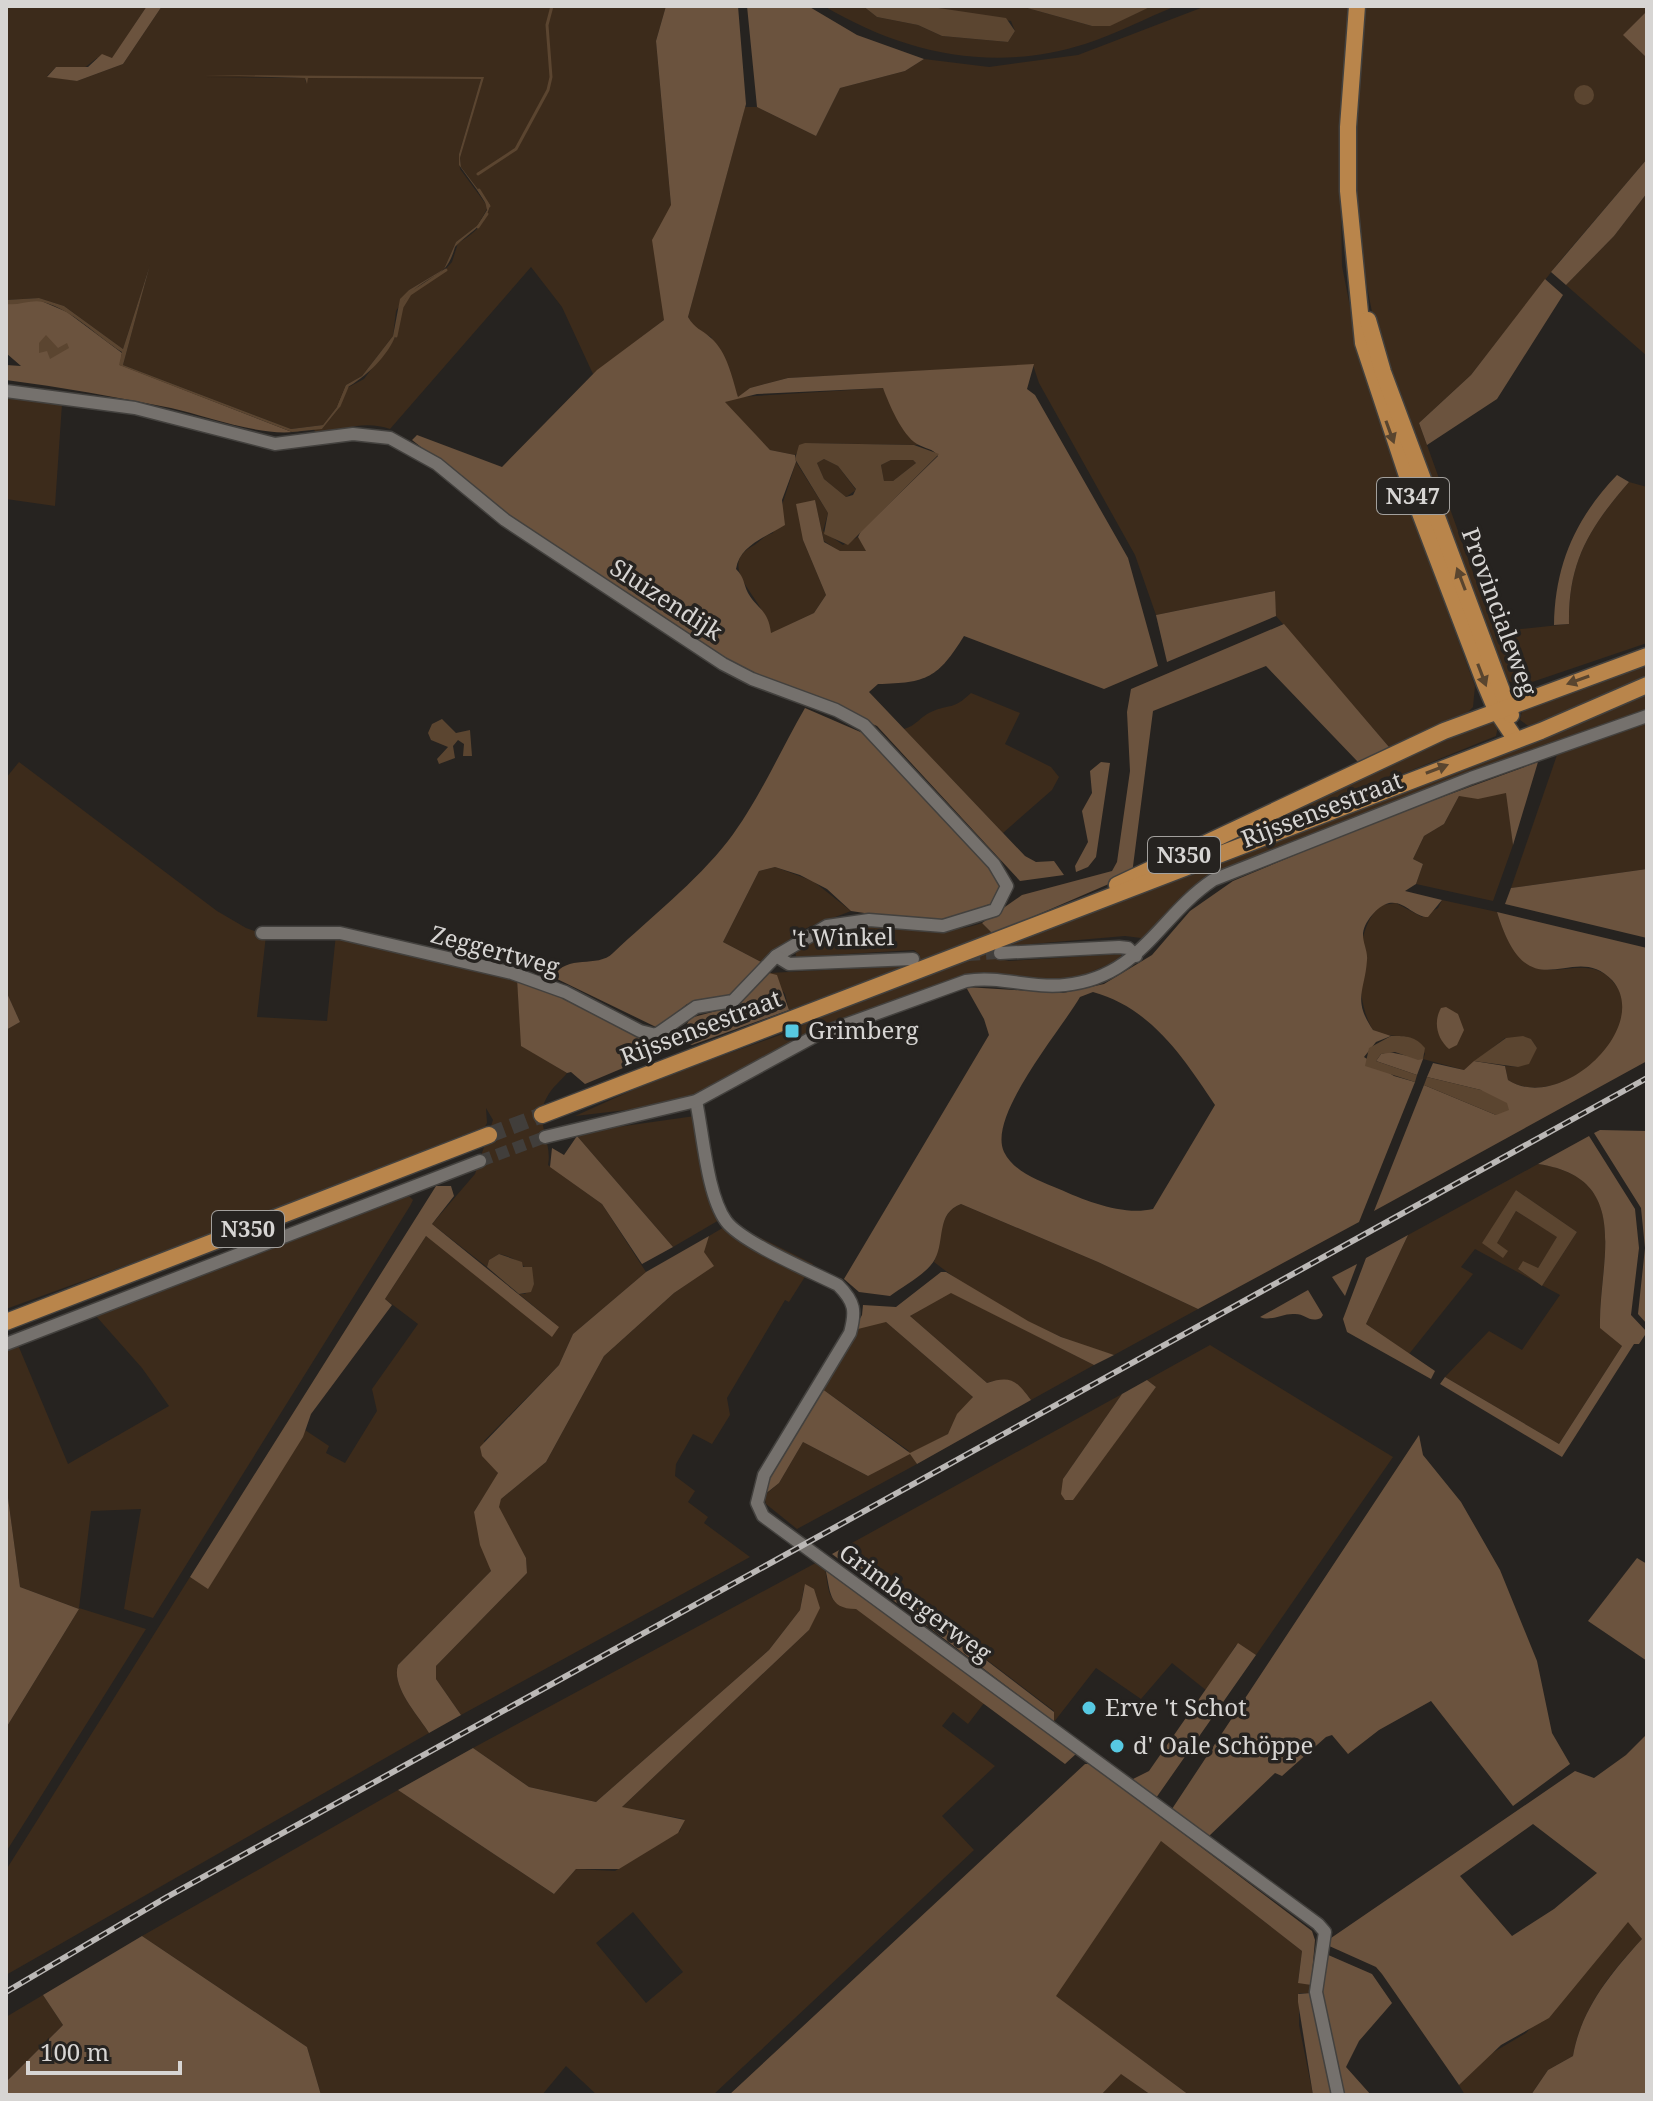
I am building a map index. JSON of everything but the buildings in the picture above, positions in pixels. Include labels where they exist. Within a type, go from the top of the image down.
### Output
[{"type":"main road","name":"Provincialeweg","points":[[1357,6],[1348,127],[1348,191],[1357,315],[1371,377],[1503,708]]},
{"type":"main road","name":"Rijssensestraat","points":[[542,1115],[1055,916],[1417,743],[1647,656]]},
{"type":"main road","name":"Rijssensestraat","points":[[1055,916],[1096,904],[1516,740],[1647,685]]},
{"type":"main road","name":"N347","points":[[1503,708],[1516,740]]},
{"type":"main road","name":"N350","points":[[6,1322],[489,1135]]},
{"type":"street","name":"Sluizendijk","points":[[6,391],[135,408],[275,444],[353,434],[385,436],[401,442],[447,471],[505,520],[723,664],[752,679],[845,713],[864,725],[1006,881],[1005,896],[999,906],[976,918],[943,926],[877,920],[838,924],[814,931],[776,956]]},
{"type":"street","name":"Rijssensestraat","points":[[545,1137],[696,1101],[817,1035],[952,985],[982,979],[1033,986],[1072,985],[1100,976],[1136,956],[1198,890],[1231,871],[1471,778],[1647,716]]},
{"type":"street","name":"Zeggertweg","points":[[262,933],[340,933],[512,973],[565,992],[653,1035],[696,1007],[733,1001],[776,956]]},
{"type":"street","points":[[1000,953],[1119,947],[1128,948],[1136,956]]},
{"type":"street","name":"'t Winkel","points":[[776,956],[785,963],[797,964],[913,959]]},
{"type":"street","name":"Grimbergerweg","points":[[696,1101],[717,1201],[726,1221],[741,1234],[838,1285],[851,1298],[856,1312],[850,1333],[764,1475],[757,1503],[763,1516],[1318,1924],[1325,1932],[1316,1992],[1338,2095]]},
{"type":"street","points":[[6,1344],[480,1161]]},
{"type":"shaded area","points":[[6,6],[147,6],[112,59],[97,58],[83,69],[56,67],[47,76],[77,81],[123,64],[162,6],[666,6],[656,41],[671,205],[664,320],[593,374],[562,307],[531,267],[390,429],[362,425],[317,437],[314,429],[322,429],[339,408],[347,388],[364,379],[396,336],[402,305],[410,294],[440,275],[452,262],[458,243],[474,232],[486,217],[490,205],[461,167],[460,158],[483,77],[203,77],[305,78],[306,83],[308,78],[481,79],[459,154],[460,169],[488,207],[478,225],[456,242],[444,269],[409,290],[396,311],[393,336],[362,376],[346,385],[337,407],[323,425],[291,429],[123,365],[150,265],[123,349],[64,306],[39,298],[6,300]]},
{"type":"shaded area","points":[[147,6],[162,6],[123,64],[77,81],[47,77],[56,67],[88,67],[102,54],[112,58]]},
{"type":"shaded area","points":[[666,6],[738,6],[746,104],[688,317],[721,350],[738,397],[750,388],[788,378],[1034,364],[1027,389],[1035,395],[1128,558],[1158,666],[1104,689],[964,636],[946,661],[930,675],[908,682],[878,684],[869,692],[1025,856],[1036,862],[1054,861],[1064,875],[1020,881],[877,726],[735,664],[511,517],[412,440],[417,435],[502,467],[597,370],[664,320],[652,240],[671,205],[656,41]],"holes":[[[883,388],[906,434],[938,456],[861,531],[858,537],[866,551],[840,551],[824,542],[815,500],[796,504],[803,540],[826,595],[814,613],[771,633],[765,614],[748,593],[736,569],[748,548],[785,525],[782,500],[796,462],[795,455],[770,450],[725,402],[757,394]]]},
{"type":"shaded area","points":[[747,6],[808,6],[857,35],[924,59],[905,71],[840,88],[816,136],[757,107]]},
{"type":"shaded area","points":[[824,6],[863,6],[877,17],[918,25],[942,36],[1008,42],[1015,31],[1011,21],[925,6],[1020,6],[1092,26],[1110,25],[1152,6],[1176,6],[1108,36],[1051,53],[983,57],[918,47],[855,23]]},
{"type":"shaded area","points":[[863,6],[925,6],[1006,18],[1015,31],[1008,42],[942,36],[918,25],[877,17]]},
{"type":"shaded area","points":[[1020,6],[1152,6],[1110,26],[1092,26]]},
{"type":"shaded area","points":[[1206,6],[1350,6],[1340,148],[1342,266],[1357,342],[1414,521],[1475,686],[1473,707],[1464,716],[1389,747],[1276,616],[1274,591],[1156,615],[1135,555],[1039,383],[1033,365],[788,378],[750,388],[740,397],[883,388],[901,425],[918,445],[805,443],[795,455],[770,450],[724,402],[738,397],[711,337],[695,329],[688,317],[745,107],[757,107],[816,136],[840,88],[905,71],[924,59],[989,67],[1078,55]]},
{"type":"shaded area","points":[[1366,6],[1647,6],[1647,11],[1624,35],[1647,58],[1647,159],[1559,262],[1471,375],[1419,423],[1484,603],[1493,624],[1502,631],[1569,624],[1572,582],[1592,531],[1629,482],[1647,487],[1647,643],[1520,686],[1509,681],[1504,674],[1424,456],[1393,385],[1373,317],[1359,246],[1356,197],[1355,138]]},
{"type":"shaded area","points":[[1647,11],[1647,58],[1623,35]]},
{"type":"shaded area","points":[[203,75],[484,77],[460,158],[461,167],[490,205],[488,212],[481,224],[455,247],[444,268],[456,242],[478,225],[487,210],[485,201],[459,165],[459,154],[481,79],[308,78],[307,84],[305,78]]},
{"type":"shaded area","points":[[1584,85],[1591,88],[1594,95],[1591,102],[1584,105],[1577,102],[1574,95],[1577,88]]},
{"type":"shaded area","points":[[1647,159],[1647,193],[1614,236],[1566,285],[1551,272]]},
{"type":"shaded area","points":[[1647,193],[1647,356],[1566,285],[1614,236]]},
{"type":"shaded area","points":[[150,265],[123,365],[291,429],[323,425],[337,407],[346,385],[362,376],[393,336],[400,299],[443,269],[406,298],[396,334],[388,350],[368,372],[346,388],[339,408],[322,429],[292,432],[119,365],[122,352],[54,306],[38,301],[6,304],[6,300],[39,298],[64,306],[123,349]]},
{"type":"shaded area","points":[[1545,279],[1563,295],[1497,399],[1427,445],[1419,423],[1471,375]]},
{"type":"shaded area","points":[[39,300],[67,312],[122,353],[120,365],[292,432],[256,430],[171,408],[6,380],[6,365],[21,366],[6,353],[6,304]]},
{"type":"shaded area","points":[[46,335],[58,348],[67,343],[69,348],[50,359],[47,351],[39,353],[39,343]]},
{"type":"shaded area","points":[[6,397],[62,404],[55,506],[6,499]]},
{"type":"shaded area","points":[[799,445],[914,445],[939,454],[848,545],[824,534],[828,513],[795,459]],"holes":[[[824,459],[838,466],[856,489],[853,495],[846,497],[824,479],[817,463]],[[891,460],[913,460],[916,463],[893,481],[884,481],[881,465]]]},
{"type":"shaded area","points":[[824,459],[838,466],[856,490],[846,497],[824,479],[817,463]]},
{"type":"shaded area","points":[[891,460],[913,460],[916,463],[893,481],[884,481],[881,465]]},
{"type":"shaded area","points":[[796,462],[828,513],[823,531],[843,545],[858,537],[867,551],[839,551],[824,541],[815,501],[803,540],[826,595],[814,613],[770,634],[768,622],[741,576],[738,565],[741,556],[773,533]]},
{"type":"shaded area","points":[[1617,475],[1629,482],[1603,515],[1584,547],[1572,582],[1569,624],[1554,625],[1558,582],[1570,544],[1590,509]]},
{"type":"shaded area","points":[[1275,591],[1276,616],[1167,662],[1156,615]]},
{"type":"shaded area","points":[[1284,624],[1389,747],[1358,762],[1266,666],[1153,711],[1132,874],[993,934],[982,923],[1022,895],[1112,871],[1117,862],[1130,771],[1127,712],[1131,689]]},
{"type":"shaded area","points":[[1647,663],[1647,679],[1531,728],[1520,720],[1523,707]]},
{"type":"shaded area","points":[[1647,690],[1647,710],[1224,871],[1149,939],[1125,936],[1020,945],[995,958],[1009,961],[1121,954],[1121,959],[1072,980],[1048,982],[999,974],[956,978],[797,1038],[793,1031],[820,1015],[1013,944]]},
{"type":"shaded area","points":[[971,693],[1020,713],[1005,744],[1051,767],[1059,777],[1052,790],[1003,833],[904,729],[931,712],[960,702]]},
{"type":"shaded area","points":[[805,708],[865,734],[998,873],[1003,885],[998,901],[947,920],[911,920],[851,911],[827,889],[775,867],[759,871],[723,942],[763,963],[733,995],[687,1004],[658,1028],[553,977],[566,965],[599,960],[613,953],[701,871],[728,841],[749,810]]},
{"type":"shaded area","points":[[442,719],[456,733],[470,730],[472,756],[463,756],[464,744],[458,740],[453,746],[455,758],[439,764],[437,759],[448,747],[431,740],[428,733],[432,724]]},
{"type":"shaded area","points":[[1491,719],[1498,726],[1496,736],[1077,906],[1364,772]]},
{"type":"shaded area","points":[[1647,721],[1647,869],[1511,888],[1557,755]]},
{"type":"shaded area","points":[[19,762],[217,911],[246,928],[266,935],[257,1017],[327,1021],[336,934],[517,979],[522,1046],[567,1073],[549,1093],[543,1106],[542,1123],[548,1148],[548,1165],[602,1204],[646,1272],[573,1334],[559,1365],[484,1441],[498,1474],[474,1512],[491,1571],[398,1665],[398,1682],[402,1691],[429,1733],[6,1975],[6,1870],[190,1577],[208,1588],[305,1430],[329,1446],[326,1453],[345,1463],[377,1411],[372,1389],[418,1324],[385,1299],[426,1236],[559,1327],[519,1294],[525,1294],[534,1284],[530,1273],[521,1264],[499,1254],[489,1260],[487,1267],[432,1224],[475,1174],[493,1120],[486,1108],[487,1123],[479,1137],[6,1309],[6,1030],[20,1022],[6,991],[6,778]]},
{"type":"shaded area","points":[[1101,762],[1110,763],[1096,857],[1088,867],[1076,872],[1075,866],[1088,842],[1082,811],[1092,793],[1090,771]]},
{"type":"shaded area","points":[[1538,762],[1513,845],[1506,793],[1478,799],[1459,796],[1444,824],[1424,836],[1413,859],[1423,864],[1416,884],[1405,891],[1442,900],[1428,917],[1399,904],[1389,903],[1376,911],[1365,925],[1363,935],[1367,957],[1361,1002],[1373,1030],[1391,1036],[1376,1042],[1364,1057],[1394,1076],[1415,1082],[1359,1222],[1198,1309],[1098,1262],[961,1204],[953,1208],[944,1221],[935,1259],[921,1275],[890,1296],[859,1292],[844,1279],[989,1035],[984,1019],[966,987],[1063,993],[1104,984],[1152,955],[1190,911],[1233,881],[1379,820]],"holes":[[[1093,992],[1114,999],[1164,1036],[1215,1105],[1153,1209],[1141,1211],[1105,1206],[1043,1183],[1014,1165],[1004,1152],[1002,1136],[1006,1117],[1016,1096],[1028,1073],[1080,997]]]},
{"type":"shaded area","points":[[1495,792],[1507,793],[1513,845],[1493,901],[1416,884],[1423,864],[1413,859],[1424,836],[1444,824],[1459,796],[1486,797]]},
{"type":"shaded area","points":[[775,867],[813,881],[851,911],[799,931],[763,963],[723,942],[759,871]]},
{"type":"shaded area","points":[[1647,869],[1647,938],[1505,904],[1511,888]]},
{"type":"shaded area","points":[[1442,900],[1497,912],[1510,943],[1524,961],[1539,969],[1585,968],[1600,972],[1614,983],[1623,1002],[1621,1023],[1611,1043],[1595,1062],[1574,1076],[1552,1085],[1529,1087],[1508,1080],[1505,1066],[1518,1067],[1537,1048],[1531,1039],[1505,1038],[1464,1070],[1423,1059],[1425,1054],[1420,1045],[1408,1037],[1389,1036],[1373,1030],[1360,984],[1361,946],[1372,915],[1382,905],[1396,903],[1422,917],[1438,908]]},
{"type":"shaded area","points":[[1497,912],[1647,948],[1647,1061],[1374,1211],[1424,1085],[1496,1115],[1481,1090],[1427,1077],[1433,1063],[1464,1070],[1474,1061],[1505,1066],[1508,1080],[1529,1087],[1552,1085],[1575,1075],[1595,1060],[1611,1041],[1620,1020],[1621,999],[1612,980],[1597,969],[1582,966],[1537,969],[1523,961],[1509,943]]},
{"type":"shaded area","points":[[982,923],[993,934],[789,1010],[785,994],[769,973],[900,966],[920,955],[914,950],[796,957],[795,948],[845,927],[869,925],[950,930]]},
{"type":"shaded area","points":[[769,973],[777,975],[789,1010],[692,1045],[684,1041],[683,1032],[690,1018],[735,1006]]},
{"type":"shaded area","points":[[517,979],[555,990],[651,1040],[661,1052],[585,1084],[571,1072],[567,1073],[521,1046]]},
{"type":"shaded area","points":[[6,991],[20,1022],[6,1030]]},
{"type":"shaded area","points":[[1446,1007],[1458,1014],[1464,1030],[1457,1045],[1449,1049],[1442,1040],[1437,1024],[1441,1008]]},
{"type":"shaded area","points":[[791,1031],[795,1040],[712,1088],[661,1106],[575,1116],[657,1079]]},
{"type":"shaded area","points":[[1391,1036],[1418,1041],[1425,1048],[1423,1059],[1395,1052],[1381,1054],[1376,1061],[1417,1075],[1415,1082],[1365,1066],[1369,1048]]},
{"type":"shaded area","points":[[1523,1036],[1531,1039],[1537,1048],[1529,1064],[1518,1067],[1474,1061],[1506,1038]]},
{"type":"shaded area","points":[[1389,1052],[1423,1059],[1417,1075],[1376,1061],[1381,1054]]},
{"type":"shaded area","points":[[1427,1077],[1481,1090],[1507,1103],[1509,1110],[1496,1115],[1424,1085]]},
{"type":"shaded area","points":[[695,1116],[726,1216],[673,1247],[577,1136],[603,1129]]},
{"type":"shaded area","points":[[1600,1130],[1647,1131],[1647,1324],[1638,1314],[1645,1248],[1641,1208],[1594,1133]]},
{"type":"shaded area","points":[[577,1136],[673,1247],[642,1264],[602,1204],[550,1167],[552,1148],[564,1155]]},
{"type":"shaded area","points":[[1589,1136],[1635,1209],[1639,1248],[1631,1315],[1647,1332],[1639,1344],[1634,1344],[1562,1457],[1440,1384],[1445,1377],[1559,1444],[1622,1346],[1600,1328],[1605,1227],[1600,1205],[1588,1186],[1568,1172],[1538,1164]]},
{"type":"shaded area","points":[[1538,1164],[1568,1172],[1588,1186],[1600,1205],[1605,1226],[1600,1327],[1622,1346],[1559,1444],[1445,1377],[1489,1331],[1522,1350],[1560,1295],[1542,1285],[1577,1232],[1516,1190],[1497,1243],[1516,1211],[1558,1237],[1538,1268],[1518,1269],[1538,1283],[1475,1249],[1461,1267],[1473,1274],[1409,1354],[1366,1324],[1408,1235]]},
{"type":"shaded area","points":[[436,1186],[451,1186],[454,1196],[432,1224],[559,1327],[552,1337],[426,1236],[385,1299],[392,1305],[311,1414],[303,1437],[208,1589],[190,1577]]},
{"type":"shaded area","points":[[1516,1190],[1577,1232],[1542,1286],[1518,1269],[1523,1261],[1538,1268],[1557,1237],[1516,1211],[1497,1243],[1508,1251],[1503,1258],[1482,1243]]},
{"type":"shaded area","points":[[409,1196],[413,1200],[410,1206],[153,1618],[124,1609],[141,1509],[91,1511],[79,1608],[146,1629],[6,1852],[6,1728],[79,1609],[20,1587],[6,1483],[6,1350],[18,1345],[68,1464],[169,1406],[142,1368],[96,1316]]},
{"type":"shaded area","points":[[961,1204],[1098,1262],[1198,1309],[1114,1355],[1043,1329],[997,1305],[934,1262],[944,1221],[953,1208]]},
{"type":"shaded area","points":[[731,1223],[813,1264],[789,1302],[785,1300],[727,1398],[730,1415],[712,1444],[693,1434],[676,1464],[675,1476],[695,1491],[688,1502],[708,1517],[704,1523],[750,1557],[461,1715],[436,1679],[436,1666],[527,1573],[526,1558],[498,1507],[501,1499],[546,1462],[604,1356],[674,1293],[713,1266],[703,1252],[709,1236]]},
{"type":"shaded area","points":[[1408,1235],[1366,1324],[1435,1371],[1431,1379],[1347,1332],[1343,1319],[1366,1258]]},
{"type":"shaded area","points":[[709,1236],[704,1252],[714,1266],[674,1293],[604,1356],[546,1462],[501,1499],[499,1507],[526,1558],[527,1573],[436,1666],[436,1679],[461,1715],[429,1733],[402,1691],[398,1682],[398,1665],[491,1571],[480,1545],[474,1512],[498,1473],[482,1456],[480,1447],[559,1365],[573,1334],[646,1272]]},
{"type":"shaded area","points":[[499,1254],[522,1262],[523,1267],[532,1267],[534,1284],[531,1292],[519,1294],[487,1267],[489,1260]]},
{"type":"shaded area","points":[[1357,1264],[1345,1296],[1332,1277]]},
{"type":"shaded area","points":[[941,1272],[1061,1337],[1114,1355],[1094,1365],[951,1293],[910,1316],[987,1383],[1013,1381],[1031,1400],[917,1464],[910,1454],[868,1476],[803,1442],[779,1483],[764,1495],[767,1480],[821,1388],[910,1453],[948,1434],[957,1414],[973,1397],[886,1322],[854,1330],[862,1315],[863,1305],[896,1307]]},
{"type":"shaded area","points":[[1308,1290],[1323,1315],[1321,1318],[1295,1314],[1260,1317]]},
{"type":"shaded area","points":[[951,1292],[1094,1365],[1031,1400],[1007,1381],[987,1383],[910,1316]]},
{"type":"shaded area","points":[[875,1322],[886,1322],[973,1397],[948,1434],[911,1454],[917,1464],[797,1529],[766,1504],[764,1496],[779,1483],[803,1442],[868,1476],[909,1451],[821,1388],[854,1330]]},
{"type":"shaded area","points":[[1210,1345],[1393,1457],[1256,1655],[1236,1645],[1207,1691],[1172,1663],[1141,1699],[1096,1668],[1054,1722],[1054,1711],[841,1549],[1122,1394],[1063,1479],[1156,1387],[1147,1380]]},
{"type":"shaded area","points":[[1147,1380],[1156,1387],[1073,1500],[1065,1500],[1061,1494],[1063,1479],[1122,1394]]},
{"type":"shaded area","points":[[1419,1435],[1423,1455],[1461,1502],[1500,1570],[1537,1661],[1552,1733],[1570,1764],[1513,1806],[1431,1701],[1379,1730],[1348,1754],[1332,1735],[1326,1737],[1282,1776],[1275,1773],[1208,1837],[1170,1812]]},
{"type":"shaded area","points":[[6,1483],[20,1587],[79,1609],[6,1728]]},
{"type":"shaded area","points":[[841,1549],[1054,1712],[1054,1722],[832,1554]]},
{"type":"shaded area","points":[[1637,1558],[1647,1564],[1647,1661],[1588,1621]]},
{"type":"shaded area","points":[[823,1559],[830,1593],[837,1603],[855,1608],[984,1703],[968,1724],[953,1712],[942,1726],[995,1766],[942,1816],[974,1850],[713,2095],[597,2095],[566,2066],[542,2095],[321,2095],[307,2047],[142,1936],[398,1790],[554,1894],[576,1869],[615,1871],[680,1831],[684,1819],[621,1808],[809,1630],[804,1587],[800,1610],[769,1650],[596,1802],[529,1787],[473,1748]],"holes":[[[633,1912],[683,1972],[646,2003],[596,1943]]]},
{"type":"shaded area","points":[[825,1568],[1077,1753],[1065,1764],[856,1609],[840,1606],[832,1597]]},
{"type":"shaded area","points":[[805,1584],[814,1589],[820,1608],[809,1630],[622,1807],[685,1820],[678,1833],[619,1869],[576,1869],[554,1894],[398,1790],[473,1748],[529,1787],[596,1802],[769,1650],[800,1610]]},
{"type":"shaded area","points":[[1238,1643],[1256,1655],[1156,1798],[1131,1780],[1149,1771]]},
{"type":"shaded area","points":[[1647,1734],[1647,2095],[1531,2095],[1548,2070],[1573,2056],[1590,2007],[1619,1965],[1642,1939],[1628,1922],[1549,2018],[1501,2045],[1459,2085],[1376,1967],[1327,1945],[1331,1938],[1575,1771],[1594,1778],[1626,1755]],"holes":[[[1533,1824],[1597,1873],[1554,1909],[1512,1936],[1460,1876]]]},
{"type":"shaded area","points":[[1085,1764],[1091,1764],[1312,1931],[1315,1940],[1311,1985],[1298,1983],[1302,1951],[1161,1841],[1056,1996],[1189,2095],[1151,2095],[1121,2074],[1101,2095],[729,2095]]},
{"type":"shaded area","points":[[1161,1840],[1302,1951],[1298,1982],[1311,1985],[1311,1993],[1299,1993],[1299,2025],[1313,2095],[1189,2095],[1055,1996]]},
{"type":"shaded area","points":[[1628,1921],[1642,1939],[1619,1965],[1590,2007],[1573,2056],[1548,2070],[1531,2095],[1465,2095],[1459,2085],[1487,2056],[1526,2033]]},
{"type":"shaded area","points":[[142,1936],[307,2047],[321,2095],[6,2095],[6,2082],[63,2025],[43,1995]]},
{"type":"shaded area","points":[[1326,1954],[1372,1974],[1392,2003],[1359,2041],[1346,2067],[1371,2095],[1342,2095],[1322,1999]]},
{"type":"shaded area","points":[[1311,1993],[1334,2095],[1313,2095],[1298,2002],[1298,1994]]},
{"type":"shaded area","points":[[43,1995],[63,2025],[6,2082],[6,2017]]},
{"type":"shaded area","points":[[1122,2074],[1151,2095],[1101,2095]]},
{"type":"waterway","points":[[478,174],[516,149],[548,90],[551,77],[547,25],[552,6]]},
{"type":"waterway","points":[[479,190],[489,206]]},
{"type":"waterway","points":[[478,227],[487,214]]},
{"type":"waterway","points":[[396,336],[402,307],[410,294],[446,270]]},
{"type":"waterway","points":[[339,406],[347,387]]},
{"type":"tunnel","points":[[968,955],[1000,953]]},
{"type":"tunnel","points":[[489,1135],[542,1115]]},
{"type":"tunnel","points":[[480,1161],[545,1137]]},
{"type":"railway","points":[[6,1992],[167,1897],[1647,1078]]},
{"type":"place","name":"Grimberg","points":[[792,1031]]},
{"type":"place","name":"Erve 't Schot","points":[[1089,1708]]},
{"type":"place","name":"d' Oale Schöppe","points":[[1117,1746]]}]
